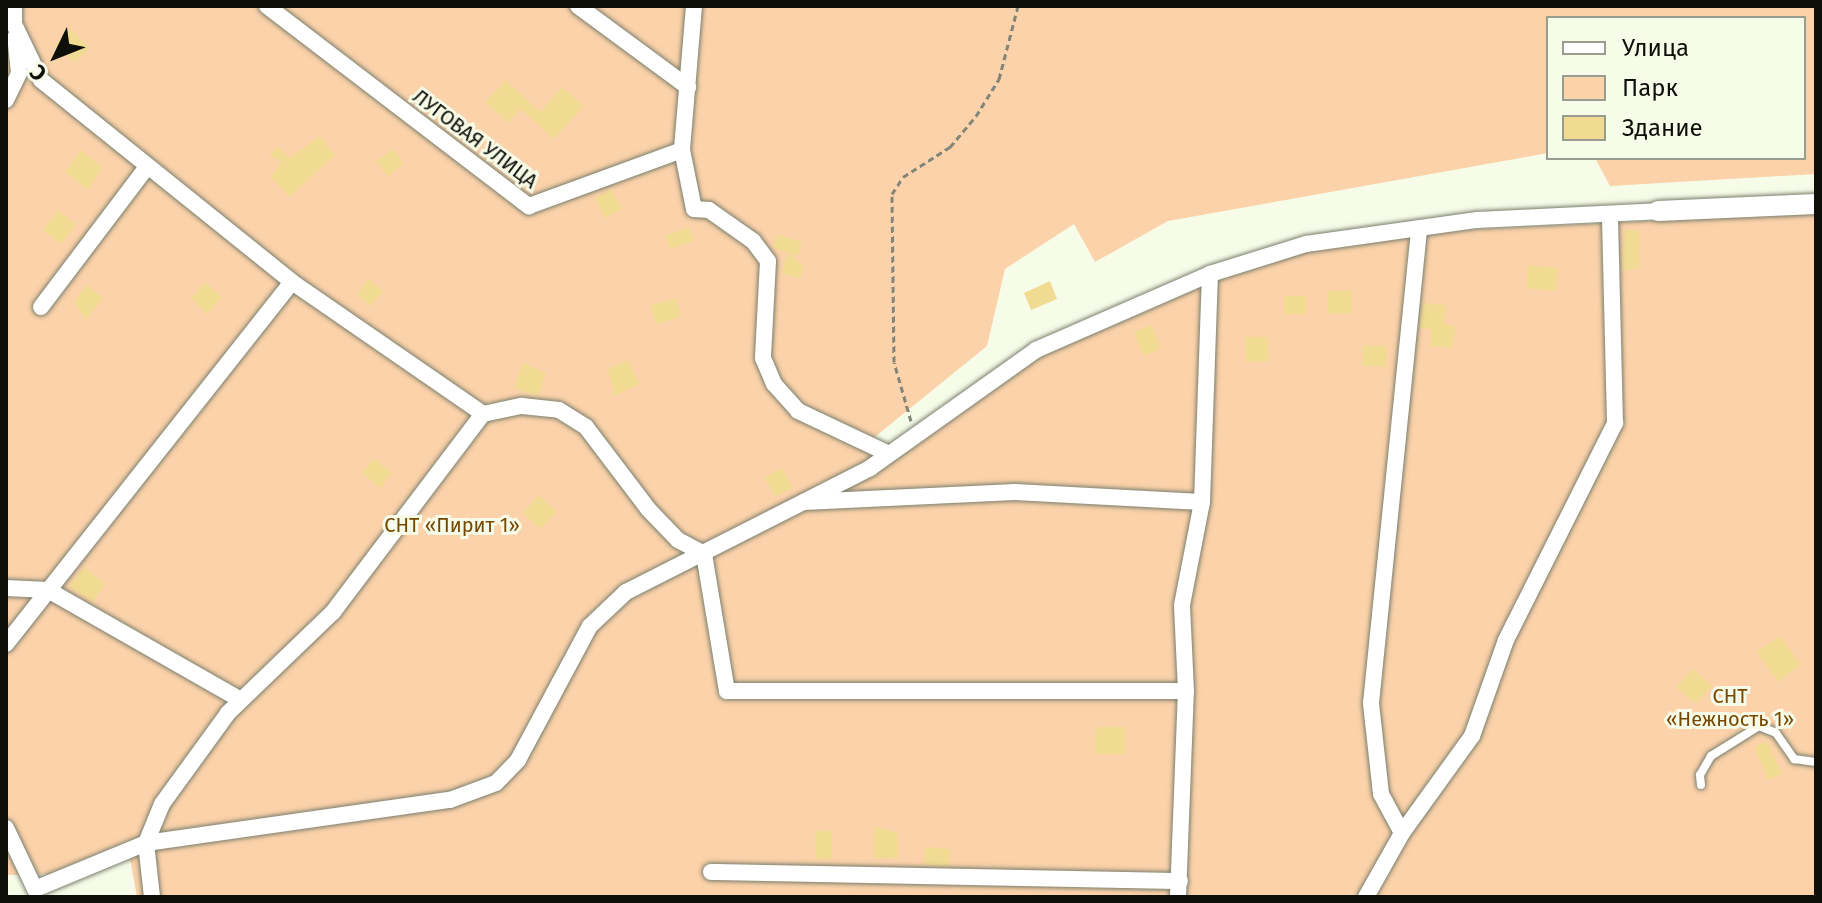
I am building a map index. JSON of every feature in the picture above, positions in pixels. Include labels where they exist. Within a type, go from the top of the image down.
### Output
[{"type":"street","points":[[6,100],[19,73],[14,6]]},
{"type":"street","name":"ЛУГОВАЯ УЛИЦА","points":[[267,6],[529,206],[682,150]]},
{"type":"street","points":[[578,6],[688,87]]},
{"type":"street","points":[[694,6],[682,150],[694,209],[709,210],[753,241],[768,261],[763,358],[774,384],[798,411],[887,453]]},
{"type":"street","points":[[14,24],[41,80],[292,282],[483,414]]},
{"type":"street","points":[[41,307],[147,167]]},
{"type":"street","points":[[6,828],[32,893],[146,843],[450,800],[496,783],[518,760],[590,626],[626,592],[704,554],[797,502],[870,468],[1036,350],[1210,274],[1306,244],[1419,228],[1552,215],[1610,216],[1816,204]]},
{"type":"street","points":[[1366,897],[1402,833],[1472,736],[1506,640],[1615,423],[1610,216]]},
{"type":"street","points":[[1402,833],[1381,794],[1371,703],[1419,228]]},
{"type":"street","points":[[711,872],[1179,889],[1186,691],[1182,605],[1202,502],[1210,274]]},
{"type":"street","points":[[6,644],[292,282]]},
{"type":"street","points":[[152,897],[146,843],[162,804],[241,700],[333,612],[483,414],[522,406],[559,410],[573,418],[586,427],[678,540],[704,554]]},
{"type":"street","points":[[797,502],[1015,492],[1202,502]]},
{"type":"street","points":[[704,554],[727,691],[1186,691]]},
{"type":"street","points":[[6,588],[48,590],[241,700]]},
{"type":"lane","points":[[1701,785],[1700,775],[1711,756],[1759,726],[1776,733],[1794,759],[1816,762]]},
{"type":"path","points":[[918,431],[908,417],[894,362],[888,210],[903,177],[950,147],[976,116],[999,79],[1018,6]]},
{"type":"green space","name":"СНТ «Пирит 1»","points":[[6,6],[1816,6],[1816,174],[1610,186],[1596,160],[1806,160],[1806,16],[1546,16],[1546,153],[1168,221],[1095,262],[1074,224],[1005,269],[987,346],[871,440],[888,454],[1013,370],[1193,282],[1312,247],[1435,231],[1816,213],[1816,897],[137,897],[127,842],[49,874],[6,875]]},
{"type":"building","points":[[71,29],[90,48],[74,63],[55,44]]},
{"type":"building","points":[[506,80],[540,112],[562,87],[584,106],[554,139],[521,109],[508,123],[485,102]]},
{"type":"building","points":[[320,136],[335,155],[290,197],[271,177],[281,162],[270,155],[277,146],[290,158]]},
{"type":"building","points":[[394,149],[403,164],[388,176],[376,161]]},
{"type":"building","points":[[81,150],[102,167],[88,190],[65,172]]},
{"type":"building","points":[[611,189],[622,209],[605,218],[595,198]]},
{"type":"building","points":[[58,211],[76,224],[61,244],[43,230]]},
{"type":"building","points":[[689,227],[694,241],[670,249],[665,236]]},
{"type":"building","points":[[1625,230],[1639,230],[1640,268],[1622,271]]},
{"type":"building","points":[[777,234],[802,242],[798,256],[773,248]]},
{"type":"building","points":[[788,253],[804,266],[800,279],[782,273]]},
{"type":"building","points":[[1529,265],[1558,268],[1556,291],[1526,288]]},
{"type":"building","points":[[368,279],[383,291],[371,306],[357,295]]},
{"type":"building","points":[[1050,281],[1057,299],[1031,310],[1024,293]]},
{"type":"building","points":[[205,282],[222,297],[207,314],[191,298]]},
{"type":"building","points":[[87,285],[103,298],[86,320],[74,302]]},
{"type":"building","points":[[1352,290],[1352,313],[1328,314],[1328,291]]},
{"type":"building","points":[[1284,296],[1306,296],[1306,314],[1284,314]]},
{"type":"building","points":[[676,298],[681,317],[656,324],[650,305]]},
{"type":"building","points":[[1422,303],[1446,305],[1444,324],[1455,326],[1452,348],[1430,346],[1432,329],[1420,328]]},
{"type":"building","points":[[1152,325],[1161,349],[1143,356],[1134,332]]},
{"type":"building","points":[[1245,337],[1268,337],[1269,361],[1246,362]]},
{"type":"building","points":[[1363,345],[1387,346],[1386,367],[1362,366]]},
{"type":"building","points":[[628,360],[639,384],[614,396],[608,369]]},
{"type":"building","points":[[523,363],[546,373],[538,397],[514,388]]},
{"type":"building","points":[[374,458],[392,473],[380,488],[362,473]]},
{"type":"building","points":[[782,468],[793,488],[775,497],[765,478]]},
{"type":"building","points":[[539,495],[557,512],[540,529],[523,513]]},
{"type":"building","points":[[84,567],[106,584],[92,602],[69,586]]},
{"type":"building","points":[[1780,636],[1801,665],[1778,682],[1757,652]]},
{"type":"building","points":[[1693,669],[1712,686],[1696,704],[1676,687]]},
{"type":"building","points":[[1100,727],[1125,727],[1125,754],[1095,754],[1095,730]]},
{"type":"building","points":[[1767,741],[1782,774],[1768,780],[1754,747]]},
{"type":"building","points":[[874,826],[898,833],[898,858],[874,858]]},
{"type":"building","points":[[815,831],[832,831],[832,859],[816,859]]},
{"type":"building","points":[[925,847],[950,849],[949,866],[924,865]]},
{"type":"park label","name":"СНТ «Нежность 1»","points":[[1730,708]]}]
